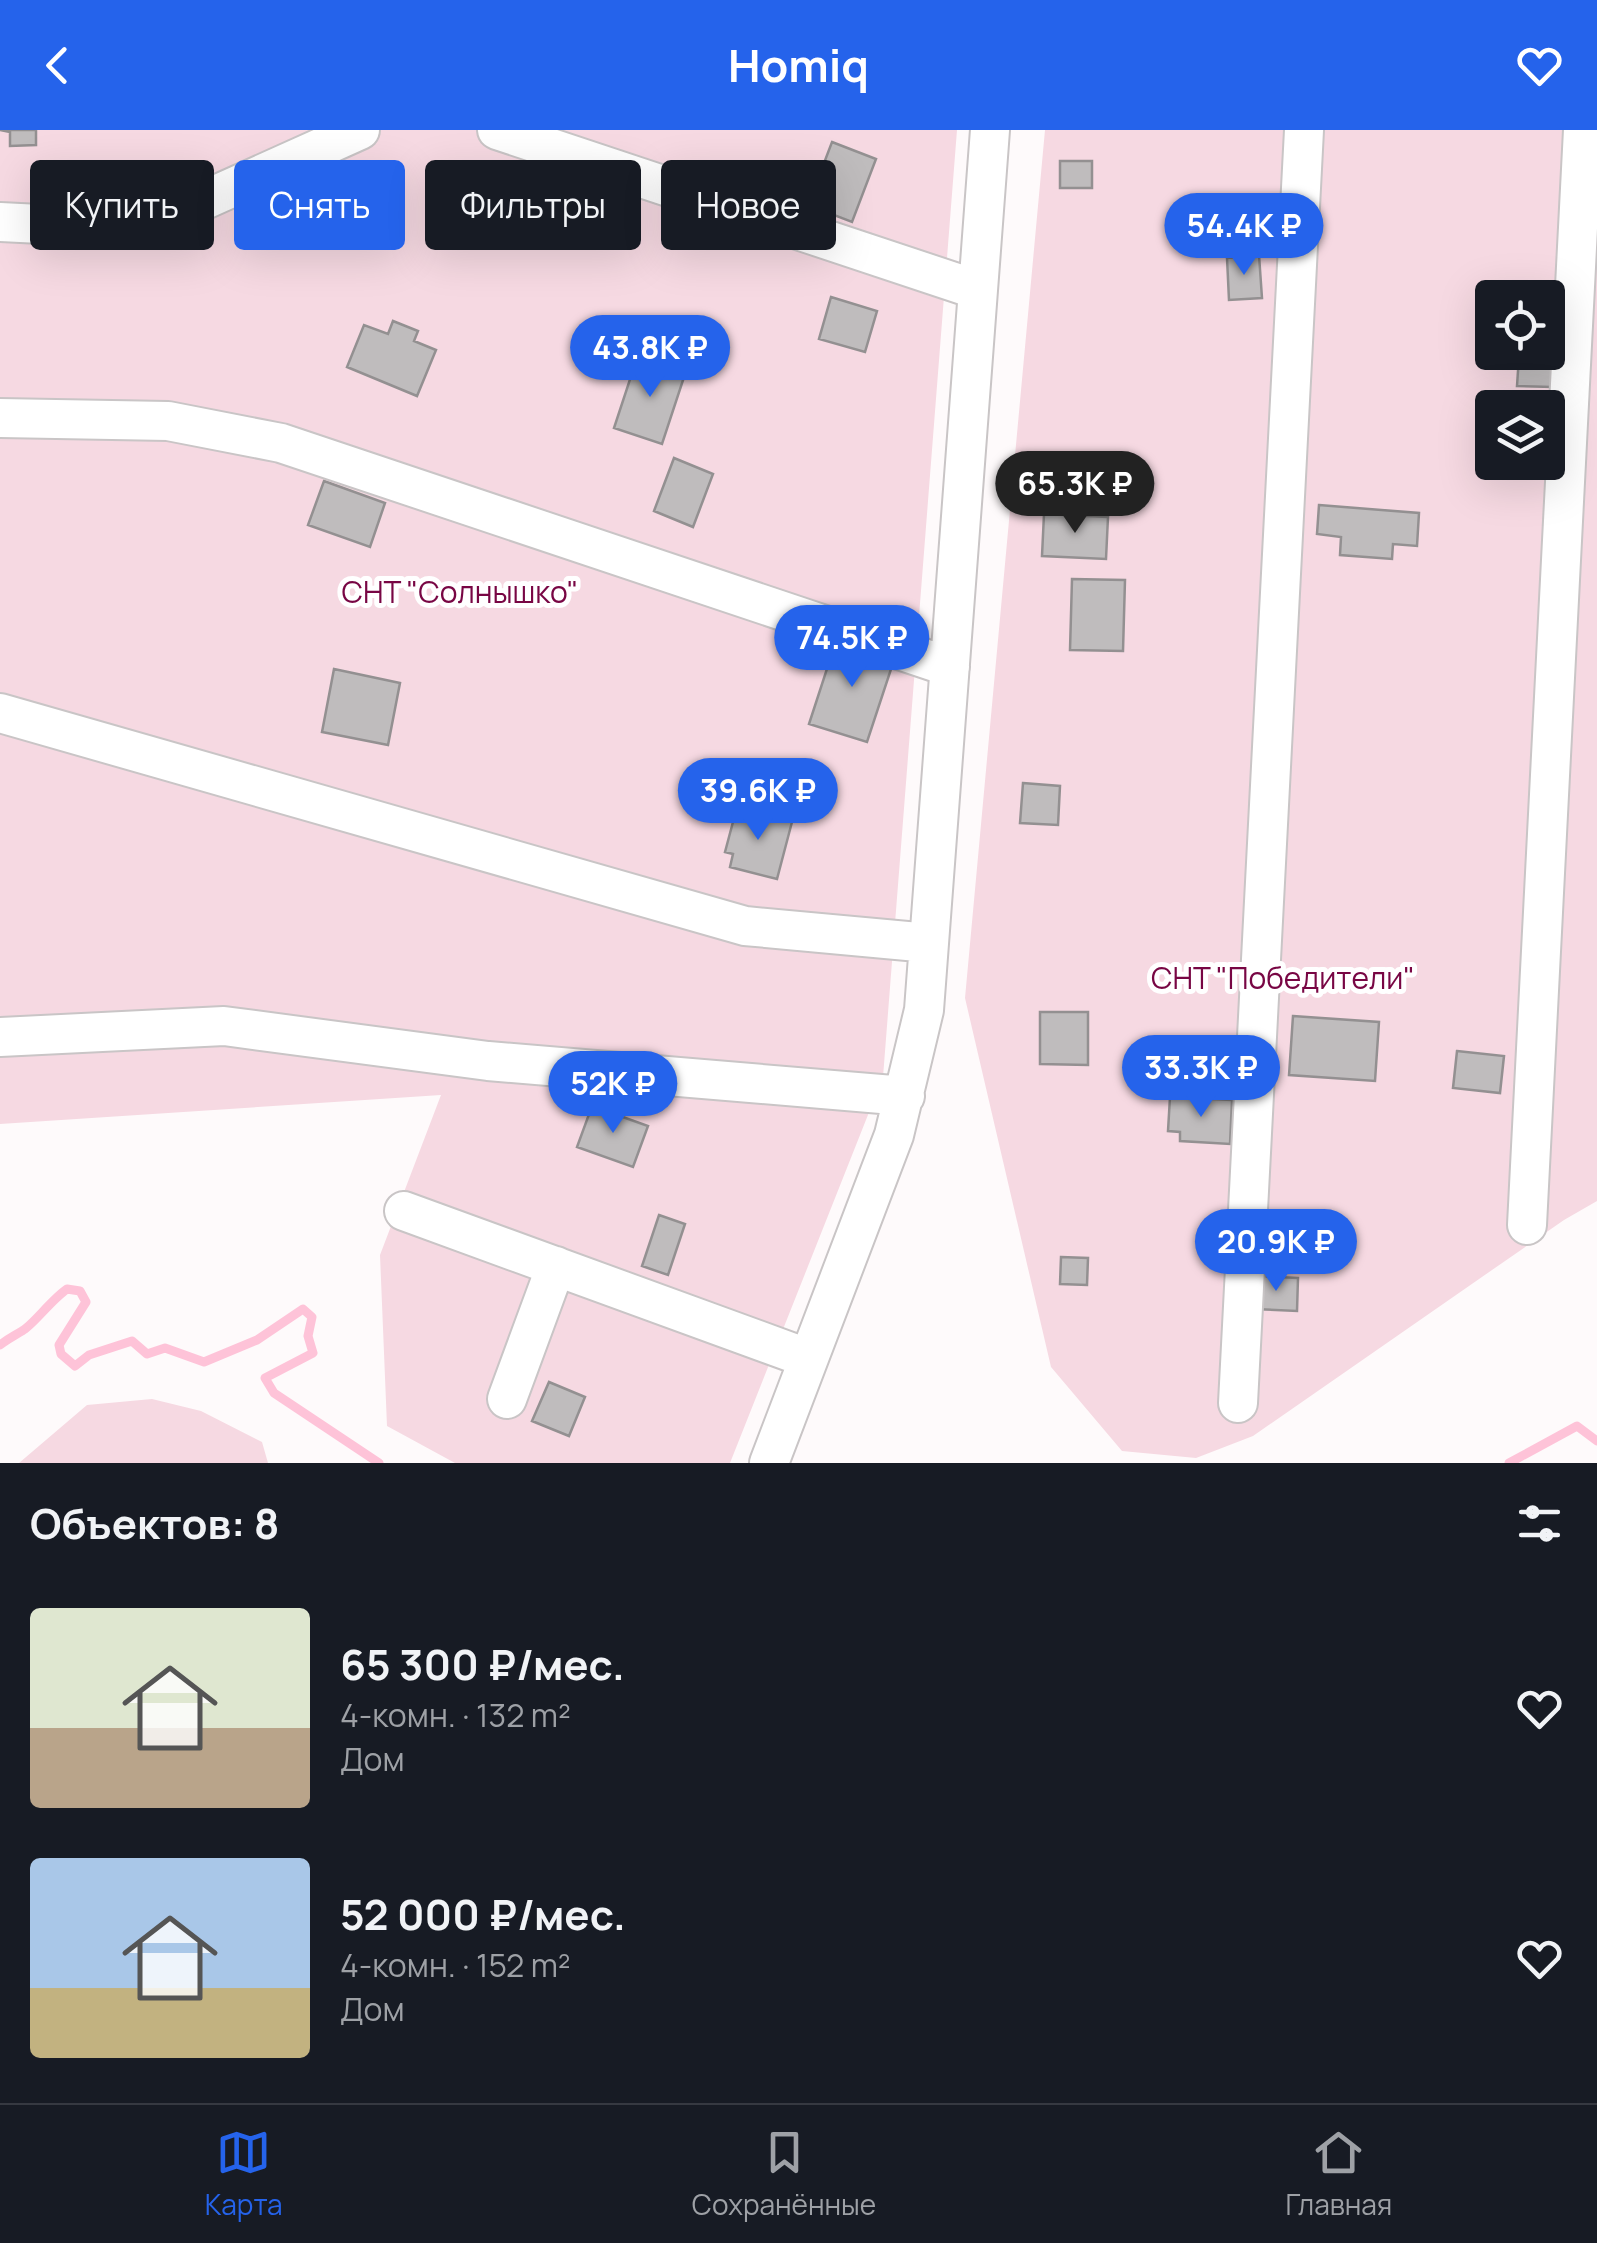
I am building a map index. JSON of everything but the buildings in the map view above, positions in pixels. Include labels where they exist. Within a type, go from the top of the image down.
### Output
[{"type":"street","points":[[0,222],[140,229],[360,130]]},
{"type":"street","points":[[496,130],[554,139],[978,290]]},
{"type":"street","points":[[769,1463],[894,1135],[924,1010],[990,130]]},
{"type":"street","points":[[1238,1402],[1304,130]]},
{"type":"street","points":[[1526,1225],[1582,130]]},
{"type":"street","points":[[0,418],[168,421],[281,443],[950,667]]},
{"type":"street","points":[[0,712],[744,926],[930,942]]},
{"type":"street","points":[[0,1037],[224,1026],[488,1062],[904,1096]]},
{"type":"street","points":[[404,1211],[807,1358]]},
{"type":"street","points":[[506,1399],[556,1266]]},
{"type":"green space","name":"СНТ \"Солнышко\"","points":[[0,130],[957,130],[883,1077],[730,1463],[455,1463],[387,1426],[380,1255],[441,1095],[0,1124]]},
{"type":"green space","name":"СНТ \"Победители\"","points":[[1045,130],[1597,130],[1597,1201],[1253,1436],[1196,1458],[1122,1451],[1051,1367],[965,998]]},
{"type":"green space","points":[[152,1399],[201,1411],[262,1442],[268,1463],[19,1463],[87,1405]]},
{"type":"waterway","points":[[0,1345],[26,1328],[67,1289],[80,1291],[86,1302],[59,1345],[61,1354],[75,1366],[89,1355],[132,1341],[147,1354],[165,1348],[204,1362],[257,1340],[303,1309],[312,1317],[308,1336],[313,1353],[265,1378],[274,1393],[379,1463]]},
{"type":"waterway","points":[[1509,1463],[1577,1426],[1597,1441]]}]
